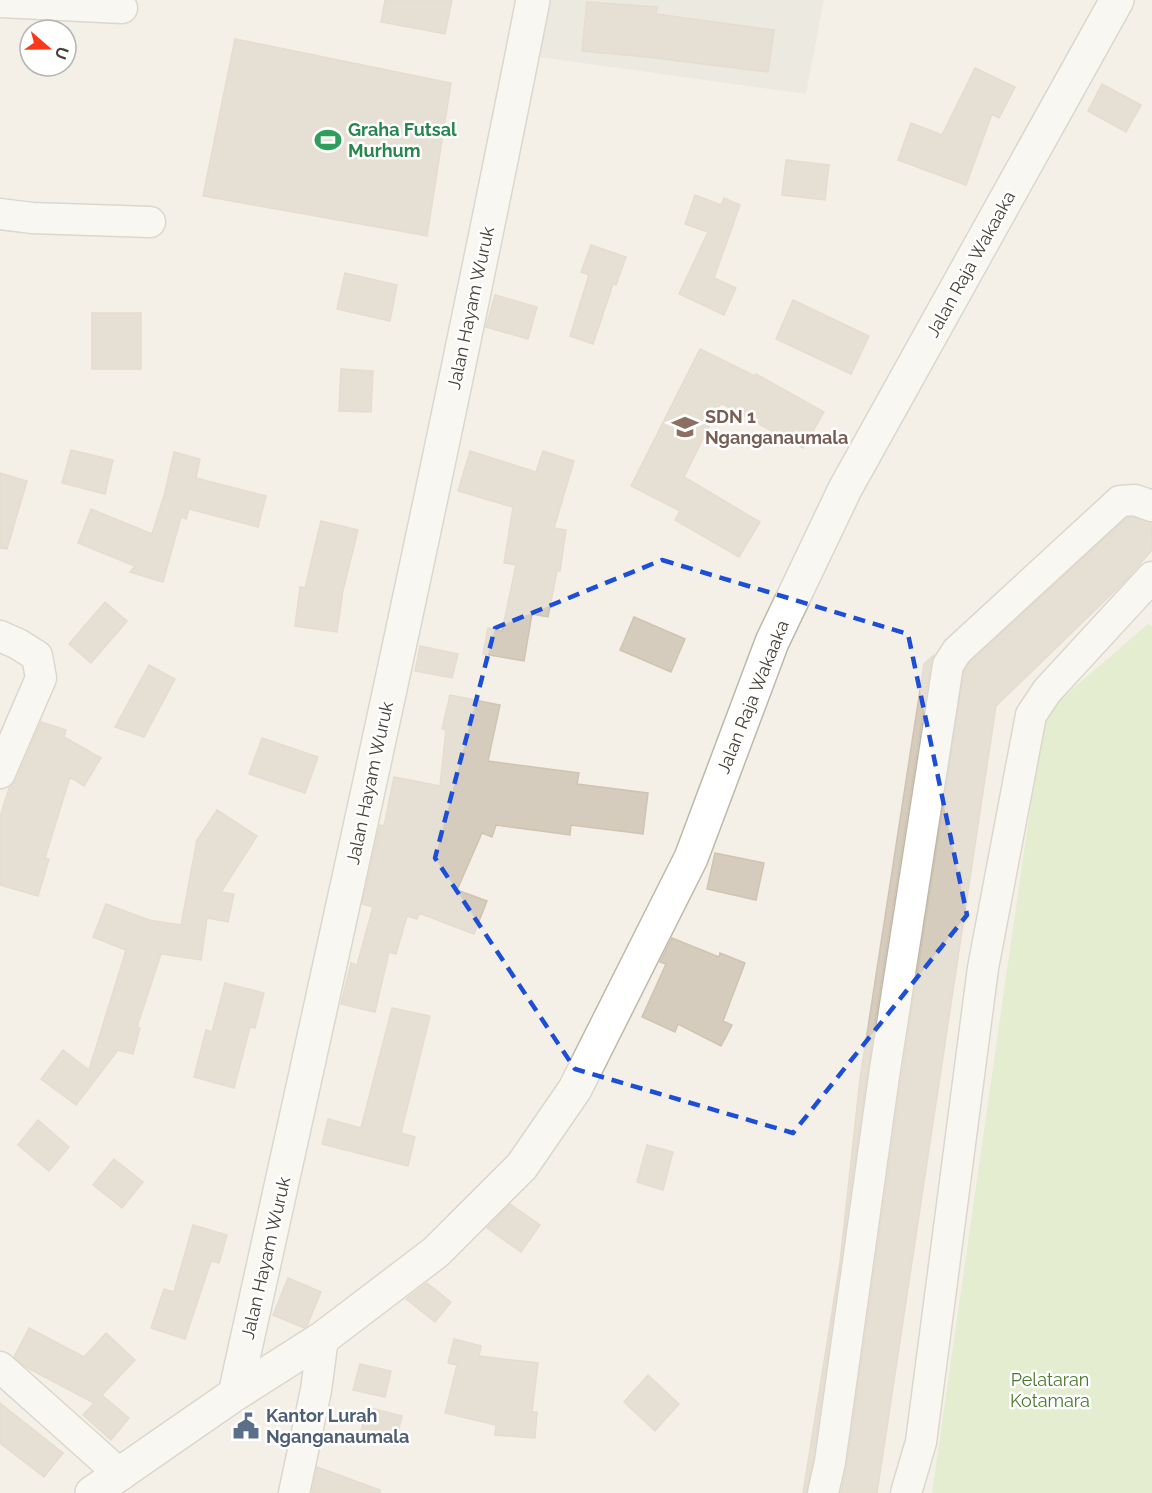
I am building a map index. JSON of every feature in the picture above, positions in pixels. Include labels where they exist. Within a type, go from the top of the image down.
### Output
[{"type":"street","name":"Jalan Hayam Wuruk","points":[[235,1395],[354,861],[478,278],[533,0]]},
{"type":"street","name":"Jalan Raja Wakaaka","points":[[235,1395],[323,1338],[436,1252],[522,1166],[575,1089],[691,858],[772,642],[845,489],[1117,0]]},
{"type":"street","points":[[0,2],[122,8]]},
{"type":"street","points":[[0,214],[32,218],[150,222]]},
{"type":"street","points":[[823,1493],[830,1462],[884,1076],[948,665],[957,651],[1120,501],[1135,500],[1152,506]]},
{"type":"street","points":[[906,1493],[921,1442],[983,968],[1031,715],[1047,691],[1152,577]]},
{"type":"street","points":[[0,636],[37,656],[41,678],[0,773]]},
{"type":"street","points":[[294,1493],[316,1390],[323,1338]]},
{"type":"street","points":[[0,1367],[121,1475]]},
{"type":"street","points":[[92,1493],[235,1395]]},
{"type":"highlighted area","points":[[662,560],[908,634],[967,915],[793,1133],[575,1069],[435,858],[495,628]]},
{"type":"shaded area","points":[[543,0],[824,0],[806,94],[532,56]]},
{"type":"green space","name":"Pelataran Kotamara","points":[[1148,624],[1152,626],[1152,1493],[932,1493],[1041,733],[1055,704]]},
{"type":"building","points":[[385,0],[452,0],[445,34],[381,22]]},
{"type":"building","points":[[587,2],[657,7],[656,14],[774,30],[768,72],[582,51]]},
{"type":"building","name":"Graha Futsal Murhum","points":[[235,39],[451,83],[427,236],[203,196]]},
{"type":"building","points":[[975,68],[1015,87],[999,118],[992,114],[966,185],[898,160],[911,123],[942,135]]},
{"type":"building","points":[[1102,84],[1141,105],[1126,132],[1088,111]]},
{"type":"building","points":[[786,160],[829,165],[825,200],[782,195]]},
{"type":"building","points":[[695,195],[721,205],[724,198],[740,205],[714,278],[736,288],[724,315],[679,294],[708,232],[685,224]]},
{"type":"building","points":[[591,245],[626,257],[616,285],[613,284],[593,344],[570,336],[589,275],[581,272]]},
{"type":"building","points":[[345,273],[397,285],[390,321],[337,309]]},
{"type":"building","points":[[495,295],[537,307],[528,339],[486,327]]},
{"type":"building","points":[[793,300],[869,336],[851,374],[776,339]]},
{"type":"building","points":[[92,313],[141,313],[141,369],[92,369]]},
{"type":"building","points":[[700,349],[755,376],[756,374],[824,412],[803,448],[721,403],[684,477],[760,522],[739,557],[675,520],[680,511],[631,486]]},
{"type":"building","points":[[341,369],[373,371],[371,412],[339,411]]},
{"type":"building","points":[[71,450],[113,460],[105,494],[62,483]]},
{"type":"building","points":[[470,451],[536,472],[543,451],[574,461],[554,528],[566,530],[560,571],[557,571],[548,617],[532,614],[524,661],[483,654],[488,628],[502,631],[516,565],[504,563],[513,507],[458,491]]},
{"type":"building","points":[[174,452],[200,459],[196,478],[266,496],[258,527],[189,509],[186,519],[181,517],[163,582],[130,572],[135,566],[78,543],[91,509],[152,534]]},
{"type":"building","points":[[0,473],[27,481],[7,549],[0,548]]},
{"type":"building","points":[[1133,517],[1151,523],[1152,550],[1123,583],[996,706],[877,1493],[841,1493],[901,1079],[964,671],[970,662],[1127,518]]},
{"type":"building","points":[[321,521],[358,530],[343,590],[337,632],[295,626],[300,587],[305,588]]},
{"type":"building","points":[[105,602],[127,621],[91,663],[69,644]]},
{"type":"building","points":[[634,617],[685,639],[671,672],[620,650]]},
{"type":"building","points":[[420,646],[458,654],[452,678],[415,671]]},
{"type":"building","points":[[934,655],[931,662],[867,1074],[813,1459],[806,1493],[803,1493],[840,1262],[860,1079],[924,664]]},
{"type":"building","points":[[149,665],[175,679],[144,737],[115,727]]},
{"type":"building","points":[[450,695],[500,705],[488,761],[579,773],[577,784],[648,793],[643,834],[571,825],[570,835],[496,825],[492,837],[482,833],[457,890],[487,901],[474,934],[419,913],[417,919],[407,916],[396,954],[389,952],[375,1012],[341,1004],[351,963],[357,965],[373,907],[362,904],[380,825],[384,826],[394,777],[440,786],[446,730],[442,729]]},
{"type":"building","points":[[41,722],[66,730],[64,737],[101,758],[84,786],[70,777],[45,858],[49,859],[38,896],[0,885],[0,817],[9,788],[16,780]]},
{"type":"building","points":[[262,738],[318,757],[305,793],[249,774]]},
{"type":"building","points":[[217,810],[257,836],[221,892],[234,894],[228,922],[207,918],[201,960],[161,954],[137,1027],[140,1028],[133,1054],[118,1050],[76,1105],[41,1079],[63,1050],[89,1070],[126,950],[93,937],[106,904],[149,920],[181,925],[197,840]]},
{"type":"building","points":[[715,853],[764,863],[756,900],[707,889]]},
{"type":"building","points":[[672,938],[719,957],[720,953],[745,963],[723,1021],[732,1025],[721,1046],[678,1024],[675,1032],[642,1017],[666,964],[660,962]]},
{"type":"building","points":[[225,983],[264,993],[255,1028],[250,1027],[234,1088],[194,1077],[206,1030],[212,1032]]},
{"type":"building","points":[[392,1008],[430,1016],[401,1133],[415,1137],[408,1166],[322,1144],[328,1119],[361,1128]]},
{"type":"building","points":[[38,1120],[69,1147],[49,1171],[18,1145]]},
{"type":"building","points":[[647,1145],[673,1152],[663,1190],[637,1182]]},
{"type":"building","points":[[114,1159],[143,1182],[122,1208],[93,1185]]},
{"type":"building","points":[[510,1204],[540,1225],[521,1252],[487,1228]]},
{"type":"building","points":[[193,1225],[227,1235],[219,1263],[211,1261],[185,1339],[151,1328],[164,1289],[174,1292]]},
{"type":"building","points":[[288,1278],[321,1292],[307,1326],[304,1328],[273,1315]]},
{"type":"building","points":[[427,1283],[451,1302],[435,1322],[406,1299]]},
{"type":"building","points":[[29,1328],[84,1357],[106,1333],[135,1360],[102,1395],[129,1418],[111,1440],[83,1415],[94,1403],[26,1367],[14,1357]]},
{"type":"building","points":[[454,1339],[481,1346],[479,1356],[538,1363],[532,1412],[537,1412],[535,1438],[495,1435],[496,1425],[445,1413],[457,1365],[448,1363]]},
{"type":"building","points":[[360,1364],[391,1371],[385,1397],[353,1390]]},
{"type":"building","points":[[648,1375],[679,1404],[655,1431],[624,1402]]},
{"type":"building","points":[[0,1403],[63,1453],[44,1477],[0,1443]]},
{"type":"building","points":[[367,1407],[402,1416],[395,1445],[360,1436]]},
{"type":"building","points":[[317,1467],[380,1490],[380,1493],[312,1493]]},
{"type":"place","name":"Graha Futsal Murhum","points":[[328,140]]},
{"type":"place","name":"SDN 1 Nganganaumala","points":[[685,427]]},
{"type":"place","name":"Kantor Lurah Nganganaumala","points":[[246,1426]]}]
